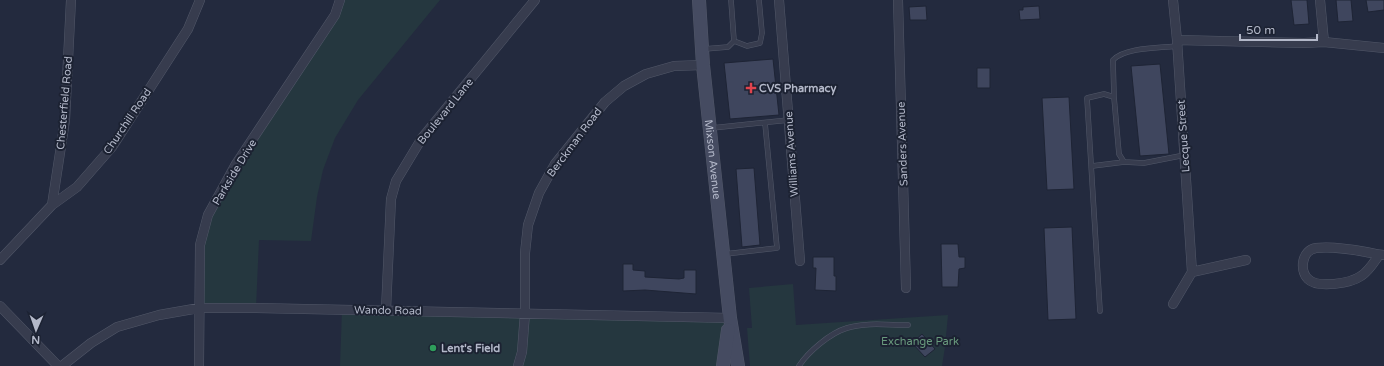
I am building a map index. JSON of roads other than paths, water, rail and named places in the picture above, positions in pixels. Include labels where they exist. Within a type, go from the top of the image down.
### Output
[{"type":"street","name":"Chesterfield Road","points":[[52,205],[65,120],[71,0]]},
{"type":"street","name":"Churchill Road","points":[[0,260],[52,205],[77,187],[112,147],[188,29],[200,0]]},
{"type":"street","name":"Parkside Drive","points":[[199,366],[200,245],[208,215],[236,164],[335,16],[340,0]]},
{"type":"street","name":"Boulevard Lane","points":[[386,310],[391,200],[396,181],[422,138],[535,0]]},
{"type":"street","name":"Mixson Avenue","points":[[699,0],[703,65],[730,318]]},
{"type":"street","name":"Williams Avenue","points":[[779,0],[800,261]]},
{"type":"street","name":"Sanders Avenue","points":[[898,0],[906,288]]},
{"type":"street","name":"Lecque Street","points":[[1174,0],[1192,272]]},
{"type":"street","points":[[1320,0],[1324,42]]},
{"type":"street","points":[[1178,43],[1324,42],[1384,48]]},
{"type":"street","name":"Berckman Road","points":[[518,366],[522,352],[525,313],[525,253],[528,225],[539,193],[555,164],[605,102],[624,86],[646,74],[674,66],[703,65]]},
{"type":"street","points":[[1324,247],[1382,255],[1360,277],[1350,281],[1334,284],[1318,284],[1309,281],[1304,273],[1304,258],[1307,251],[1314,248],[1324,247]]},
{"type":"street","points":[[1173,304],[1192,272],[1246,260]]},
{"type":"street","points":[[0,306],[58,366]]},
{"type":"street","name":"Wando Road","points":[[62,366],[91,343],[117,327],[159,315],[200,308],[386,310],[730,318]]},
{"type":"street","points":[[723,366],[730,318]]},
{"type":"street","points":[[730,318],[738,366]]},
{"type":"lane","points":[[731,0],[734,42]]},
{"type":"lane","points":[[734,42],[747,46],[760,43],[762,33],[759,0]]},
{"type":"lane","points":[[702,49],[728,47],[734,42]]},
{"type":"lane","points":[[1124,162],[1119,154],[1114,97],[1113,60],[1116,56],[1130,51],[1178,43]]},
{"type":"lane","points":[[1100,311],[1087,98],[1104,94],[1114,97]]},
{"type":"lane","points":[[710,128],[789,120]]},
{"type":"lane","points":[[723,254],[777,248],[765,123]]},
{"type":"lane","points":[[1092,166],[1124,162],[1144,163],[1185,155]]},
{"type":"lane","points":[[799,366],[805,357],[824,341],[846,328],[866,325],[908,325]]},
{"type":"place","name":"CVS Pharmacy","points":[[751,88]]},
{"type":"place","name":"Lent's Field","points":[[433,348]]},
{"type":"park label","name":"Exchange Park","points":[[920,341]]}]
